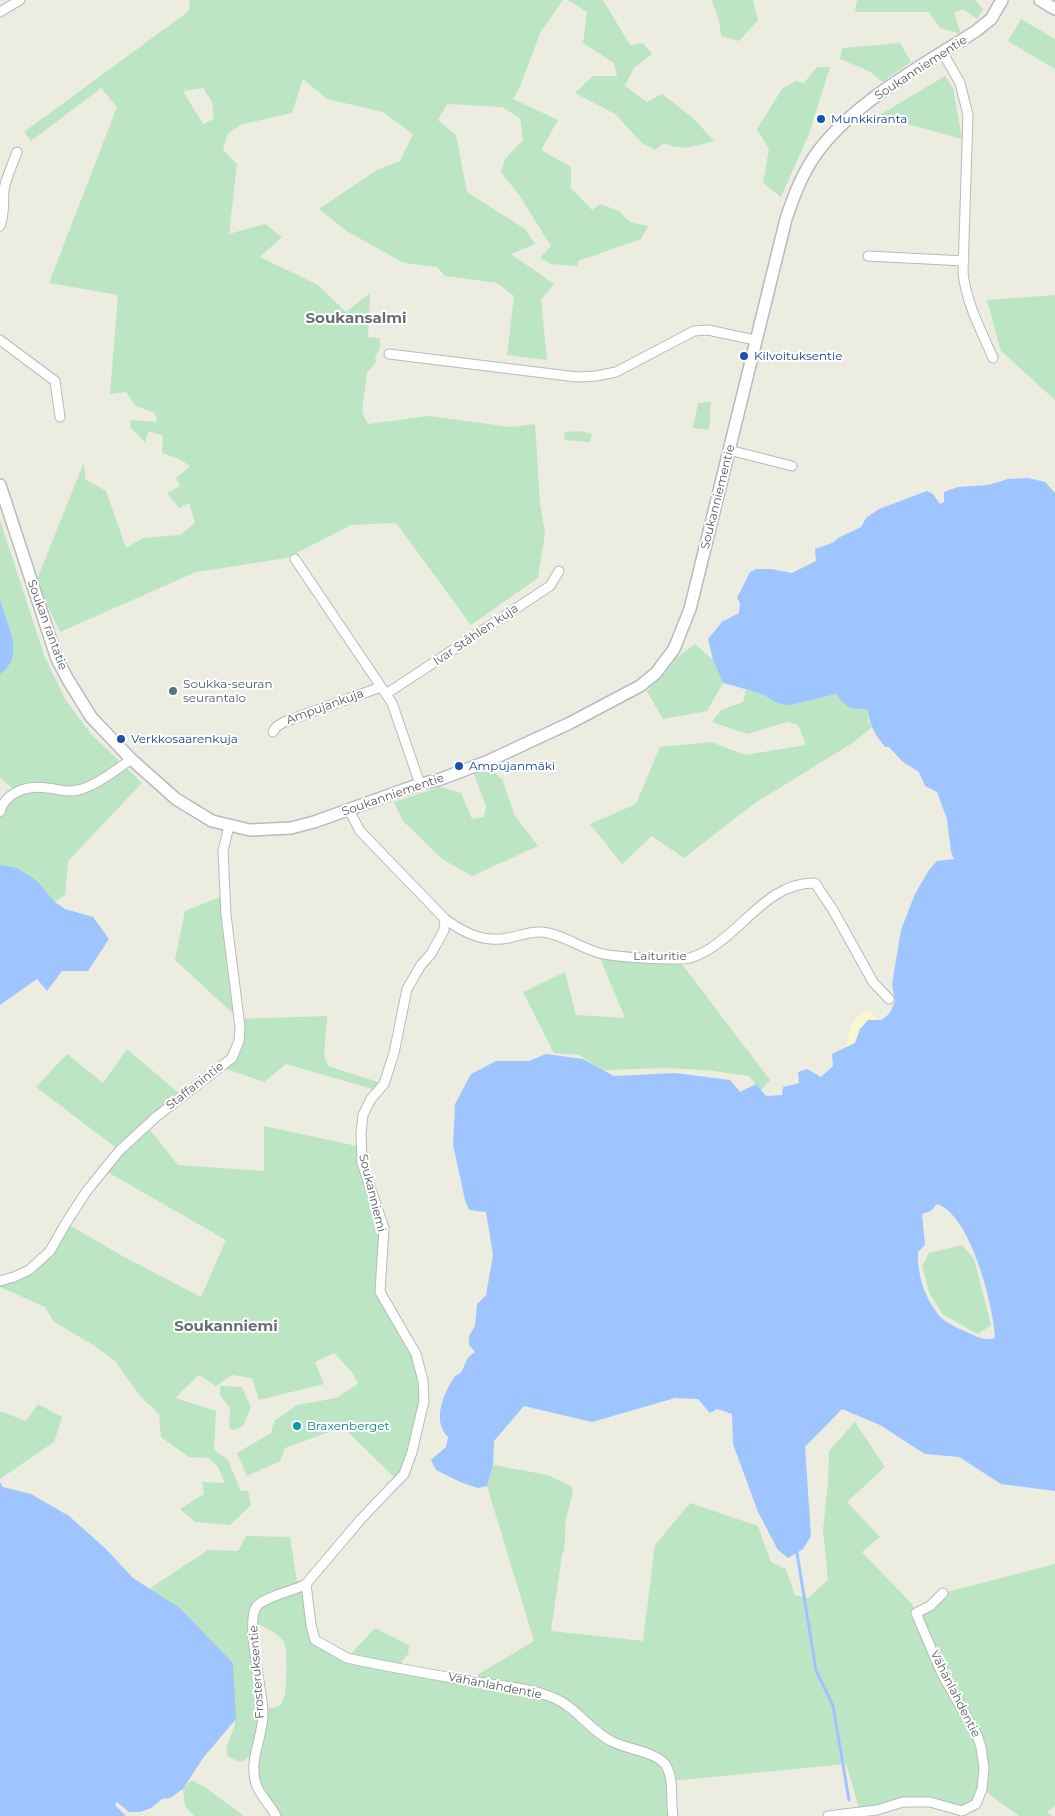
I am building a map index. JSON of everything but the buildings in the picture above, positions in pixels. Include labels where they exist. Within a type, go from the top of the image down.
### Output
[{"type":"street","points":[[0,12],[20,0]]},
{"type":"street","name":"Soukanniementie","points":[[276,830],[314,822],[486,762],[570,723],[640,686],[656,673],[674,649],[690,609],[755,340],[793,198],[818,152],[845,121],[880,94],[976,31],[991,19],[1002,0]]},
{"type":"street","points":[[1040,0],[1055,9]]},
{"type":"street","points":[[944,53],[960,83],[968,115],[964,285],[993,358]]},
{"type":"street","points":[[0,226],[4,211],[6,179],[18,152]]},
{"type":"street","points":[[868,256],[964,261]]},
{"type":"street","points":[[388,354],[577,377],[616,372],[694,332],[708,330],[755,340]]},
{"type":"street","points":[[0,340],[55,382],[60,418]]},
{"type":"street","points":[[729,450],[792,466]]},
{"type":"street","name":"Soukan rantatie","points":[[0,485],[57,659],[91,716],[131,759],[176,799],[194,812],[212,822],[228,826],[250,830],[276,830]]},
{"type":"street","points":[[295,559],[384,690],[395,710],[420,784]]},
{"type":"street","name":"Ivar Ståhlen kuja","points":[[384,690],[550,586],[559,571]]},
{"type":"street","name":"Ampujankuja","points":[[273,732],[276,727],[284,722],[384,690]]},
{"type":"street","points":[[0,812],[3,803],[20,791],[41,788],[64,792],[77,791],[86,788],[131,759]]},
{"type":"street","points":[[349,810],[360,831],[445,919]]},
{"type":"street","name":"Staffanintie","points":[[0,1281],[28,1270],[50,1251],[86,1192],[119,1151],[156,1117],[232,1058],[239,1041],[240,1027],[226,915],[222,851],[228,826]]},
{"type":"street","name":"Laituritie","points":[[445,919],[459,930],[472,936],[484,938],[508,938],[531,932],[542,932],[566,939],[598,953],[613,956],[689,958],[714,946],[768,899],[796,886],[815,884],[834,910],[873,982],[889,999]]},
{"type":"street","name":"Soukanniemi","points":[[306,1584],[404,1474],[412,1452],[424,1401],[423,1381],[416,1354],[380,1292],[384,1228],[362,1163],[361,1133],[363,1115],[371,1099],[384,1084],[394,1053],[407,989],[421,965],[431,954],[444,930],[445,919]]},
{"type":"street","name":"Frosteruksentie","points":[[276,1816],[256,1785],[253,1767],[263,1713],[254,1639],[254,1614],[259,1604],[306,1584]]},
{"type":"street","name":"Vähänlahdentie","points":[[306,1584],[311,1625],[315,1640],[327,1648],[347,1658],[511,1688],[548,1696],[562,1702],[612,1742],[656,1757],[664,1763],[671,1781],[673,1816]]},
{"type":"street","points":[[916,1613],[930,1606],[943,1593]]},
{"type":"street","name":"Vähänlahdentie","points":[[828,1816],[877,1813],[903,1802],[930,1802],[962,1811],[976,1804],[982,1789],[984,1779],[981,1747],[977,1735],[942,1674],[912,1604]]},
{"type":"green space","points":[[190,0],[563,0],[541,31],[520,86],[513,99],[558,120],[541,150],[571,167],[571,188],[592,210],[600,204],[619,211],[630,222],[648,226],[641,239],[578,261],[577,266],[551,264],[540,258],[551,246],[519,195],[501,172],[505,159],[523,140],[520,118],[502,107],[447,104],[438,120],[456,135],[467,192],[525,229],[535,244],[511,254],[554,284],[541,300],[547,360],[507,355],[514,296],[497,283],[445,276],[437,267],[404,263],[348,232],[319,209],[377,170],[400,161],[413,134],[383,112],[327,99],[303,79],[292,113],[243,124],[228,133],[223,150],[237,164],[229,234],[265,224],[282,237],[260,257],[318,285],[346,312],[370,293],[368,337],[380,338],[380,349],[375,357],[376,362],[367,373],[362,412],[368,424],[429,416],[511,427],[535,424],[540,503],[545,533],[538,578],[471,625],[397,524],[394,523],[351,525],[287,558],[196,572],[60,632],[36,582],[84,462],[85,479],[106,491],[126,548],[143,538],[180,535],[195,523],[189,503],[179,508],[167,493],[180,486],[176,478],[190,466],[179,459],[162,453],[163,436],[149,431],[145,442],[130,427],[131,420],[157,422],[155,413],[136,406],[126,392],[110,394],[118,295],[49,283],[117,107],[101,88],[31,141],[24,132],[189,11]],"holes":[[[203,88],[212,102],[214,119],[203,124],[183,91]]]},
{"type":"green space","points":[[568,0],[603,0],[630,45],[643,43],[652,54],[634,68],[625,86],[647,102],[662,94],[694,119],[714,141],[684,148],[664,143],[655,150],[642,143],[615,114],[575,93],[593,76],[617,76],[614,63],[583,43],[587,12]]},
{"type":"green space","points":[[712,0],[753,0],[758,20],[739,41],[721,36],[719,21]]},
{"type":"green space","points":[[857,0],[975,0],[983,9],[977,19],[963,9],[954,13],[961,34],[940,28],[929,12],[855,12]]},
{"type":"green space","points":[[1021,19],[1055,39],[1055,69],[1008,41]]},
{"type":"green space","points":[[900,43],[911,62],[882,82],[869,71],[840,59],[842,48]]},
{"type":"green space","points":[[817,67],[830,67],[809,134],[781,197],[763,183],[769,149],[757,129],[782,89],[796,81],[804,83]]},
{"type":"green space","points":[[945,76],[953,88],[962,139],[878,116]]},
{"type":"green space","points":[[1055,295],[1055,400],[1001,351],[987,300]]},
{"type":"green space","points":[[711,402],[709,430],[693,428],[698,403]]},
{"type":"green space","points":[[580,431],[592,434],[590,442],[565,440],[564,432]]},
{"type":"green space","points":[[0,520],[44,655],[65,699],[91,734],[142,783],[68,861],[65,895],[55,902],[40,885],[0,866],[0,805],[14,790],[0,777]]},
{"type":"green space","points":[[695,644],[713,660],[723,683],[707,711],[663,719],[647,691],[667,671],[676,658]]},
{"type":"green space","points":[[746,690],[759,693],[786,705],[836,694],[856,709],[863,708],[869,710],[868,721],[872,727],[854,742],[755,803],[684,858],[652,836],[622,864],[590,824],[636,804],[660,747],[711,742],[745,755],[806,745],[798,725],[787,722],[747,734],[712,722],[721,710],[743,702]]},
{"type":"green space","points":[[489,769],[502,779],[515,816],[538,846],[472,876],[442,859],[403,821],[394,802],[440,787],[461,793],[472,819],[484,817],[486,806],[474,774]]},
{"type":"green space","points":[[225,895],[239,1019],[175,960],[185,911]]},
{"type":"green space","points":[[598,953],[678,959],[770,1080],[761,1090],[749,1076],[706,1070],[665,1068],[603,1070],[579,1055],[554,1053],[523,992],[565,972],[576,1015],[625,1018]]},
{"type":"green space","points":[[327,1016],[324,1055],[328,1066],[384,1084],[379,1091],[286,1064],[264,1082],[221,1067],[232,1058],[239,1019]]},
{"type":"green space","points":[[127,1049],[182,1096],[147,1126],[178,1165],[264,1171],[264,1126],[361,1147],[380,1214],[380,1292],[396,1317],[423,1381],[418,1426],[397,1480],[343,1427],[285,1448],[280,1461],[247,1476],[237,1453],[271,1433],[274,1421],[297,1405],[336,1398],[358,1384],[352,1372],[334,1353],[315,1362],[324,1384],[259,1400],[252,1378],[232,1375],[216,1386],[199,1375],[175,1398],[216,1411],[214,1450],[228,1460],[241,1491],[248,1491],[251,1505],[230,1525],[195,1522],[180,1509],[204,1494],[202,1482],[225,1483],[218,1467],[209,1458],[189,1457],[161,1437],[159,1414],[140,1396],[115,1361],[95,1346],[54,1322],[45,1307],[0,1287],[0,1281],[14,1277],[50,1251],[66,1223],[124,1257],[201,1297],[226,1240],[104,1170],[119,1150],[36,1087],[67,1054],[103,1083]]},
{"type":"green space","points":[[962,1245],[974,1259],[991,1325],[978,1334],[942,1314],[929,1292],[922,1266],[929,1253]]},
{"type":"green space","points":[[220,1386],[242,1387],[251,1407],[243,1426],[234,1430],[229,1428],[230,1408],[220,1395]]},
{"type":"green space","points":[[38,1404],[62,1417],[54,1442],[0,1479],[0,1411],[26,1421]]},
{"type":"green space","points":[[855,1422],[885,1467],[847,1502],[880,1537],[862,1552],[912,1604],[916,1613],[943,1593],[1055,1564],[1055,1806],[1047,1812],[1052,1816],[1019,1816],[982,1789],[976,1804],[962,1811],[930,1802],[860,1811],[846,1764],[671,1781],[673,1816],[276,1816],[256,1785],[254,1754],[241,1762],[228,1757],[226,1748],[235,1725],[233,1663],[180,1608],[149,1589],[208,1550],[238,1551],[246,1536],[290,1537],[298,1588],[306,1584],[315,1640],[347,1658],[375,1628],[409,1645],[408,1654],[398,1667],[469,1680],[534,1641],[487,1486],[493,1465],[548,1475],[572,1487],[572,1499],[566,1519],[564,1551],[551,1631],[643,1641],[655,1545],[690,1503],[758,1526],[771,1562],[786,1569],[795,1595],[808,1598],[828,1580],[823,1530],[829,1451]],"holes":[[[254,1623],[270,1630],[284,1642],[286,1653],[283,1701],[278,1706],[269,1709],[267,1708]]]},
{"type":"green space","points":[[191,1780],[205,1787],[244,1816],[194,1816],[185,1806],[183,1789]]},
{"type":"sand","points":[[866,1011],[878,1020],[860,1029],[855,1043],[846,1048],[854,1021],[861,1013]]},
{"type":"water","points":[[1028,478],[1045,482],[1055,493],[1055,1491],[1001,1484],[959,1457],[925,1454],[880,1425],[842,1409],[805,1447],[811,1536],[803,1549],[788,1558],[778,1550],[758,1512],[733,1444],[732,1414],[717,1409],[710,1413],[698,1399],[675,1398],[592,1422],[524,1406],[494,1441],[493,1465],[487,1486],[478,1488],[460,1482],[436,1470],[431,1460],[446,1447],[448,1437],[443,1431],[440,1416],[443,1400],[454,1378],[462,1371],[468,1358],[475,1352],[469,1345],[469,1336],[475,1326],[477,1304],[486,1295],[493,1255],[486,1212],[469,1210],[453,1145],[455,1104],[471,1074],[496,1061],[529,1061],[546,1054],[583,1059],[614,1076],[675,1073],[730,1080],[740,1092],[756,1084],[766,1096],[782,1095],[783,1087],[799,1083],[798,1072],[807,1069],[821,1077],[833,1066],[832,1054],[855,1043],[860,1029],[868,1020],[882,1020],[890,1013],[895,1001],[892,984],[901,930],[915,894],[929,870],[937,861],[954,859],[951,852],[947,819],[937,792],[925,786],[919,772],[903,762],[889,747],[885,747],[874,730],[868,710],[856,709],[844,704],[836,694],[786,705],[758,693],[723,683],[713,660],[708,639],[722,622],[739,613],[740,603],[737,598],[750,572],[756,569],[771,569],[792,573],[816,561],[815,549],[832,543],[861,527],[866,518],[879,509],[927,491],[933,494],[940,504],[944,502],[944,492],[958,487],[988,485],[1008,479]],"holes":[[[937,1204],[949,1211],[970,1242],[978,1263],[990,1305],[995,1338],[981,1338],[947,1322],[938,1314],[925,1292],[918,1260],[918,1252],[925,1245],[922,1214],[931,1211]]]},
{"type":"water","points":[[0,600],[10,629],[13,649],[8,667],[0,674]]},
{"type":"water","points":[[0,866],[17,868],[37,881],[55,902],[65,909],[93,917],[109,939],[88,971],[62,971],[47,991],[37,979],[0,1005]]},
{"type":"water","points":[[0,1482],[3,1487],[31,1494],[69,1516],[106,1549],[133,1578],[180,1608],[233,1663],[236,1719],[203,1758],[183,1789],[170,1798],[162,1799],[151,1808],[140,1812],[129,1812],[117,1802],[115,1805],[126,1816],[0,1816]]},
{"type":"waterway","points":[[797,1553],[816,1670],[833,1706],[849,1800]]},
{"type":"place","name":"Munkkiranta","points":[[821,119]]},
{"type":"place","name":"Kilvoituksentie","points":[[744,356]]},
{"type":"place","name":"Soukka-seuran seurantalo","points":[[173,691]]},
{"type":"place","name":"Verkkosaarenkuja","points":[[121,739]]},
{"type":"place","name":"Ampujanmäki","points":[[459,766]]},
{"type":"place","name":"Braxenberget","points":[[297,1426]]},
{"type":"district","name":"Soukansalmi","points":[[356,319]]},
{"type":"district","name":"Soukanniemi","points":[[226,1327]]}]
